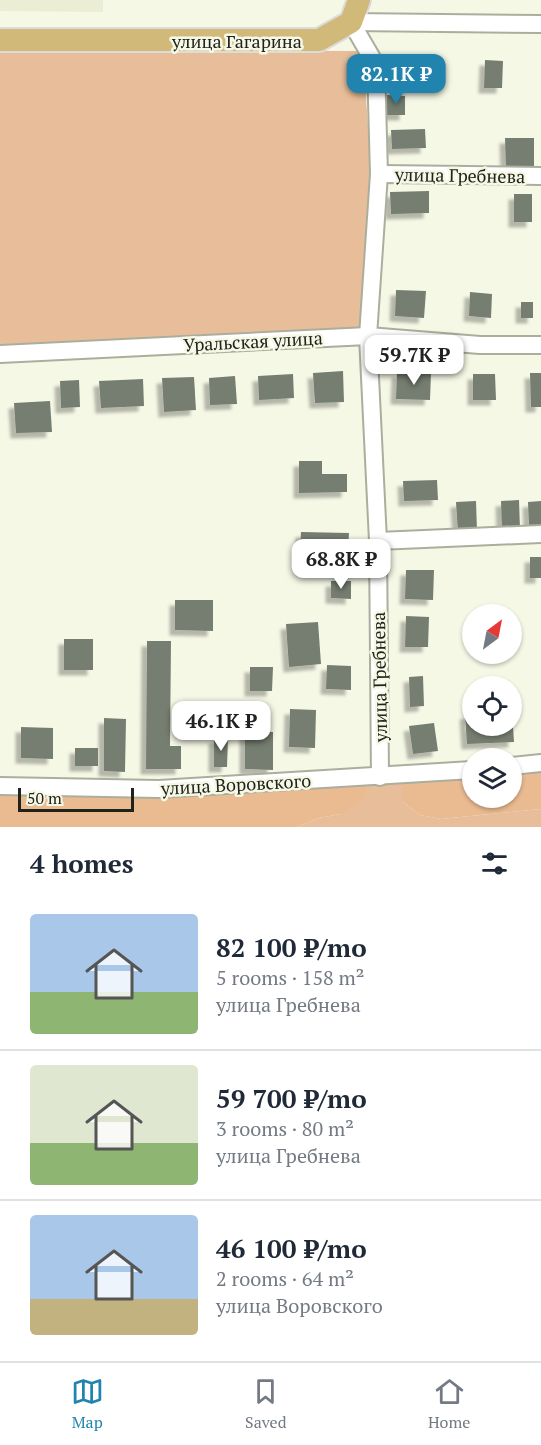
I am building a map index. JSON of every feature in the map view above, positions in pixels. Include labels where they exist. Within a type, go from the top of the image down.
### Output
[{"type":"main road","points":[[351,22],[359,0]]},
{"type":"main road","name":"улица Гагарина","points":[[0,40],[318,40],[351,22]]},
{"type":"street","name":"улица Гагарина","points":[[351,22],[541,24]]},
{"type":"street","name":"улица Гребнева","points":[[351,22],[376,65],[379,174],[368,336],[378,541],[380,777]]},
{"type":"street","name":"улица Гребнева","points":[[379,174],[541,177]]},
{"type":"street","name":"Уральская улица","points":[[0,354],[368,336],[480,345],[541,345]]},
{"type":"street","points":[[378,541],[541,534]]},
{"type":"street","points":[[522,765],[541,763]]},
{"type":"street","name":"улица Воровского","points":[[0,786],[159,789],[462,771]]},
{"type":"shaded area","points":[[0,0],[103,0],[103,12],[0,11]]},
{"type":"shaded area","points":[[0,50],[360,51],[364,69],[372,184],[362,327],[0,348]]},
{"type":"shaded area","points":[[541,769],[541,809],[441,819],[420,815],[402,801],[402,782],[462,777],[462,808],[522,808],[522,771]]},
{"type":"shaded area","points":[[368,780],[402,782],[402,801],[420,815],[441,819],[541,809],[541,827],[297,827],[319,818],[341,814]]},
{"type":"shaded area","points":[[368,780],[364,800],[341,814],[319,818],[297,827],[0,827],[0,790]]},
{"type":"building","points":[[392,56],[409,56],[410,77],[393,77]]},
{"type":"building","points":[[485,60],[503,61],[502,88],[484,88]]},
{"type":"building","points":[[387,95],[405,96],[405,115],[387,115]]},
{"type":"building","points":[[425,129],[426,148],[392,149],[391,130]]},
{"type":"building","points":[[505,138],[534,138],[534,169],[506,169]]},
{"type":"building","points":[[429,191],[429,213],[391,214],[390,192]]},
{"type":"building","points":[[514,194],[532,194],[532,222],[514,222]]},
{"type":"building","points":[[396,290],[426,291],[424,318],[395,316]]},
{"type":"building","points":[[470,292],[492,294],[491,318],[469,316]]},
{"type":"building","points":[[521,302],[533,302],[533,318],[521,318]]},
{"type":"building","points":[[343,371],[344,402],[315,403],[313,373]]},
{"type":"building","points":[[397,372],[431,373],[430,400],[396,399]]},
{"type":"building","points":[[530,373],[541,373],[541,407],[531,407]]},
{"type":"building","points":[[293,374],[294,398],[259,400],[258,376]]},
{"type":"building","points":[[473,374],[495,374],[496,400],[473,400]]},
{"type":"building","points":[[235,376],[237,404],[210,405],[209,378]]},
{"type":"building","points":[[194,377],[196,410],[164,412],[162,378]]},
{"type":"building","points":[[143,379],[144,406],[101,408],[99,381]]},
{"type":"building","points":[[79,380],[80,407],[61,408],[60,381]]},
{"type":"building","points":[[50,401],[52,432],[16,433],[14,403]]},
{"type":"building","points":[[299,461],[322,461],[322,474],[347,474],[347,492],[299,493]]},
{"type":"building","points":[[437,480],[438,500],[404,501],[403,481]]},
{"type":"building","points":[[519,500],[520,529],[502,530],[501,501]]},
{"type":"building","points":[[476,501],[477,531],[458,532],[456,502]]},
{"type":"building","points":[[541,501],[541,526],[529,526],[528,502]]},
{"type":"building","points":[[301,532],[349,533],[348,550],[300,549]]},
{"type":"building","points":[[530,557],[541,557],[541,578],[530,578]]},
{"type":"building","points":[[406,570],[434,570],[433,600],[405,599]]},
{"type":"building","points":[[331,581],[351,581],[351,599],[331,598]]},
{"type":"building","points":[[175,600],[213,600],[213,631],[175,630]]},
{"type":"building","points":[[406,616],[429,617],[428,647],[405,647]]},
{"type":"building","points":[[318,622],[321,664],[289,667],[286,624]]},
{"type":"building","points":[[64,639],[93,639],[93,670],[64,670]]},
{"type":"building","points":[[147,641],[171,641],[170,746],[181,746],[181,769],[146,769]]},
{"type":"building","points":[[327,665],[351,666],[351,690],[326,689]]},
{"type":"building","points":[[250,667],[273,667],[272,691],[250,691]]},
{"type":"building","points":[[423,676],[424,706],[410,707],[409,677]]},
{"type":"building","points":[[290,709],[316,710],[315,748],[289,747]]},
{"type":"building","points":[[104,718],[126,719],[125,772],[104,771]]},
{"type":"building","points":[[434,723],[438,751],[413,754],[409,726]]},
{"type":"building","points":[[21,727],[53,728],[53,759],[21,758]]},
{"type":"building","points":[[245,732],[273,732],[273,770],[245,769]]},
{"type":"building","points":[[466,736],[514,736],[514,742],[467,744]]},
{"type":"building","points":[[214,738],[228,738],[227,767],[214,767]]},
{"type":"building","points":[[75,748],[98,748],[98,766],[75,766]]}]
